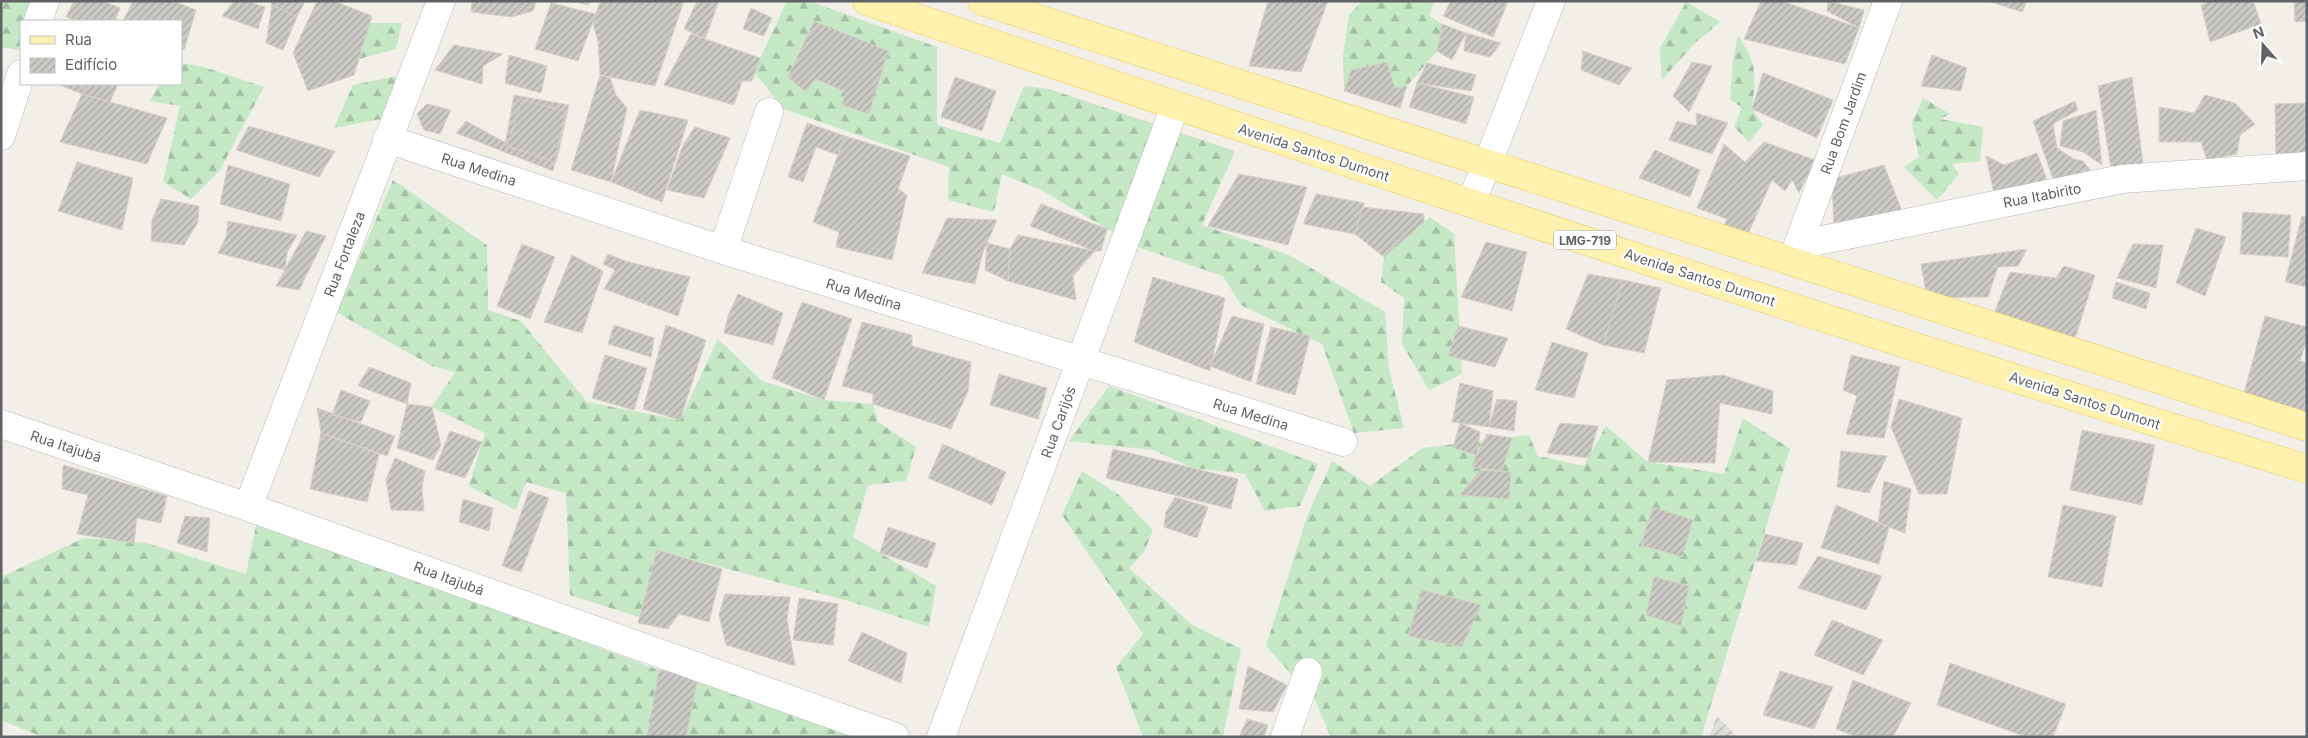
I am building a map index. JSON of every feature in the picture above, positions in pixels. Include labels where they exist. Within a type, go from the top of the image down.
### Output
[{"type":"main road","name":"Avenida Santos Dumont","points":[[867,1],[1175,106],[1470,203],[2307,469]]},
{"type":"main road","points":[[982,1],[1488,165],[1795,252],[2307,427]]},
{"type":"street","points":[[38,20],[45,1]]},
{"type":"street","name":"Rua Fortaleza","points":[[248,507],[441,1]]},
{"type":"street","points":[[1470,203],[1488,165],[1551,1]]},
{"type":"street","name":"Rua Bom Jardim","points":[[1795,252],[1888,1]]},
{"type":"street","points":[[1,136],[20,77]]},
{"type":"street","name":"Rua Carijós","points":[[941,737],[1175,106]]},
{"type":"street","points":[[724,250],[769,112]]},
{"type":"street","name":"Rua Medina","points":[[387,139],[724,250],[1343,442]]},
{"type":"street","name":"Rua Itabirito","points":[[1795,252],[2122,179],[2307,166]]},
{"type":"street","name":"Rua Itajubá","points":[[1,424],[248,507],[895,737]]},
{"type":"street","points":[[1286,737],[1308,672]]},
{"type":"shaded area","points":[[1717,716],[1737,737],[1709,737]]},
{"type":"green space","points":[[1,1],[35,1],[28,20],[20,20],[19,50],[1,47]]},
{"type":"green space","points":[[787,1],[809,1],[937,47],[937,125],[1000,143],[1024,86],[1049,89],[1235,151],[1202,225],[1289,255],[1385,312],[1389,369],[1404,428],[1354,433],[1322,344],[1241,305],[1223,276],[1140,248],[1041,190],[1002,174],[994,212],[948,200],[949,167],[784,109],[754,72]]},
{"type":"green space","points":[[1362,1],[1434,1],[1429,16],[1442,24],[1437,51],[1407,86],[1395,88],[1386,62],[1351,70],[1344,91],[1343,56],[1349,15]]},
{"type":"green space","points":[[1686,2],[1720,22],[1695,43],[1662,80],[1660,48]]},
{"type":"green space","points":[[370,23],[402,23],[396,49],[359,59]]},
{"type":"green space","points":[[1738,35],[1745,45],[1754,71],[1752,109],[1763,125],[1749,142],[1734,127],[1742,107],[1730,100],[1733,61]]},
{"type":"green space","points":[[182,63],[204,67],[264,87],[220,170],[191,199],[163,182],[180,106],[150,101],[159,85],[182,85]]},
{"type":"green space","points":[[396,76],[386,118],[334,128],[353,85]]},
{"type":"green space","points":[[1923,98],[1950,114],[1940,119],[1983,127],[1980,161],[1952,164],[1959,174],[1937,200],[1904,167],[1919,157],[1912,123]]},
{"type":"green space","points":[[393,180],[487,245],[488,310],[521,321],[587,402],[680,420],[718,339],[762,381],[824,400],[873,404],[878,422],[916,447],[906,481],[868,485],[853,537],[936,586],[929,627],[852,602],[657,550],[639,617],[570,595],[566,493],[526,482],[516,510],[469,486],[485,433],[432,407],[455,372],[432,366],[336,312]]},
{"type":"green space","points":[[1430,217],[1454,234],[1462,374],[1429,390],[1402,344],[1404,298],[1381,282],[1384,257]]},
{"type":"green space","points":[[1109,386],[1318,464],[1300,506],[1265,511],[1245,474],[1193,468],[1153,450],[1069,441]]},
{"type":"green space","points":[[1743,418],[1790,449],[1701,737],[1331,737],[1315,700],[1266,646],[1308,514],[1332,461],[1370,486],[1423,448],[1529,435],[1538,456],[1584,466],[1606,426],[1648,462],[1724,474]]},
{"type":"green space","points":[[1082,471],[1118,494],[1153,530],[1144,552],[1129,568],[1191,624],[1241,649],[1223,737],[1143,737],[1116,667],[1143,634],[1062,515]]},
{"type":"green space","points":[[257,520],[659,670],[698,677],[857,737],[42,737],[1,720],[1,577],[84,538],[147,543],[246,574]]},
{"type":"building","points":[[74,1],[103,1],[120,8],[115,20],[75,20],[66,17]]},
{"type":"building","points":[[133,1],[173,1],[196,10],[184,50],[182,49],[182,20],[124,20]]},
{"type":"building","points":[[234,1],[248,1],[265,7],[258,29],[222,16]]},
{"type":"building","points":[[271,1],[305,1],[297,17],[272,5]]},
{"type":"building","points":[[317,1],[334,1],[372,16],[354,75],[308,91],[293,53]]},
{"type":"building","points":[[472,1],[536,1],[533,11],[511,17],[471,12]]},
{"type":"building","points":[[570,1],[590,1],[588,5]]},
{"type":"building","points":[[600,1],[684,1],[655,86],[600,75],[598,41],[593,24]]},
{"type":"building","points":[[697,1],[719,1],[705,39],[684,29]]},
{"type":"building","points":[[1268,1],[1328,1],[1301,72],[1249,66]]},
{"type":"building","points":[[1451,1],[1508,2],[1493,37],[1443,16]]},
{"type":"building","points":[[1761,1],[1782,1],[1859,28],[1845,64],[1744,39]]},
{"type":"building","points":[[1828,1],[1864,10],[1859,28],[1827,11]]},
{"type":"building","points":[[1988,1],[2027,1],[2022,12]]},
{"type":"building","points":[[2211,1],[2253,1],[2261,24],[2210,42],[2201,5]]},
{"type":"building","points":[[2294,1],[2307,1],[2307,21],[2295,22]]},
{"type":"building","points":[[551,3],[596,14],[578,61],[535,49]]},
{"type":"building","points":[[272,5],[297,17],[283,50],[266,43]]},
{"type":"building","points":[[751,8],[772,18],[764,36],[743,29]]},
{"type":"building","points":[[814,21],[888,51],[869,114],[842,105],[846,92],[815,79],[806,92],[788,77]]},
{"type":"building","points":[[1442,24],[1466,33],[1452,60],[1437,51]]},
{"type":"building","points":[[1466,33],[1501,43],[1490,57],[1464,51]]},
{"type":"building","points":[[691,34],[760,58],[752,81],[742,81],[734,105],[664,85]]},
{"type":"building","points":[[454,45],[503,54],[483,66],[482,84],[435,70]]},
{"type":"building","points":[[1583,51],[1632,68],[1619,85],[1581,70]]},
{"type":"building","points":[[509,55],[547,66],[541,93],[505,83]]},
{"type":"building","points":[[1932,55],[1967,68],[1961,91],[1921,86]]},
{"type":"building","points":[[1387,62],[1395,88],[1407,86],[1400,108],[1344,91],[1351,70]]},
{"type":"building","points":[[1692,62],[1712,66],[1689,112],[1673,96]]},
{"type":"building","points":[[1427,63],[1476,75],[1471,91],[1417,83]]},
{"type":"building","points":[[1763,73],[1833,100],[1817,138],[1752,109]]},
{"type":"building","points":[[600,75],[610,78],[616,95],[627,108],[611,182],[571,170]]},
{"type":"building","points":[[955,77],[996,91],[982,131],[941,117]]},
{"type":"building","points":[[2132,77],[2143,164],[2112,175],[2098,86]]},
{"type":"building","points":[[1417,83],[1474,97],[1466,124],[1409,107]]},
{"type":"building","points":[[60,85],[86,85],[82,94]]},
{"type":"building","points":[[86,85],[118,85],[110,102],[82,94]]},
{"type":"building","points":[[82,94],[167,118],[147,164],[60,142]]},
{"type":"building","points":[[514,95],[569,105],[556,163],[505,145]]},
{"type":"building","points":[[2205,95],[2235,103],[2255,124],[2240,135],[2237,154],[2207,160],[2201,142],[2159,142],[2159,107],[2194,113]]},
{"type":"building","points":[[522,100],[566,111],[553,171],[456,133],[466,121],[508,144]]},
{"type":"building","points":[[2075,101],[2078,110],[2053,124],[2057,148],[2074,159],[2083,161],[2090,170],[2054,182],[2033,121]]},
{"type":"building","points":[[2307,103],[2307,162],[2276,162],[2275,104]]},
{"type":"building","points":[[427,104],[451,110],[440,134],[424,130],[417,114]]},
{"type":"building","points":[[640,110],[688,120],[662,202],[611,182]]},
{"type":"building","points":[[2096,110],[2102,165],[2083,152],[2060,146],[2063,121]]},
{"type":"building","points":[[1696,113],[1728,123],[1712,154],[1669,140],[1677,121],[1697,126]]},
{"type":"building","points":[[807,123],[845,136],[838,155],[816,147],[803,182],[788,177]]},
{"type":"building","points":[[249,126],[335,151],[319,177],[236,150]]},
{"type":"building","points":[[695,127],[730,138],[704,198],[667,190],[683,145]]},
{"type":"building","points":[[845,136],[910,156],[898,189],[907,195],[892,260],[836,247],[839,232],[813,222]]},
{"type":"building","points":[[1764,142],[1815,160],[1799,193],[1792,180],[1785,191],[1772,180],[1748,234],[1722,230],[1727,219],[1697,208],[1724,144],[1745,162]]},
{"type":"building","points":[[1655,150],[1700,170],[1690,197],[1639,178]]},
{"type":"building","points":[[2037,153],[2049,185],[1995,198],[1986,156],[2004,165]]},
{"type":"building","points":[[77,162],[133,178],[122,230],[58,211]]},
{"type":"building","points":[[228,165],[290,184],[281,221],[220,204]]},
{"type":"building","points":[[1884,165],[1903,214],[1834,231],[1832,179]]},
{"type":"building","points":[[1239,174],[1307,187],[1288,245],[1208,226]]},
{"type":"building","points":[[1316,194],[1364,203],[1355,234],[1303,224]]},
{"type":"building","points":[[161,199],[199,206],[198,222],[184,245],[151,241],[152,220]]},
{"type":"building","points":[[1041,204],[1107,229],[1101,251],[1095,251],[1030,226]]},
{"type":"building","points":[[1362,207],[1424,214],[1424,222],[1384,257],[1355,234]]},
{"type":"building","points":[[2243,212],[2291,215],[2288,257],[2240,254]]},
{"type":"building","points":[[2302,216],[2307,217],[2307,287],[2285,282]]},
{"type":"building","points":[[947,218],[997,220],[983,252],[975,284],[922,273]]},
{"type":"building","points":[[228,221],[297,235],[287,253],[285,270],[218,253],[226,237]]},
{"type":"building","points":[[2196,228],[2226,237],[2205,296],[2176,283]]},
{"type":"building","points":[[306,231],[326,236],[299,290],[276,286]]},
{"type":"building","points":[[1018,235],[1095,251],[1073,276],[1076,300],[1008,281],[1010,249]]},
{"type":"building","points":[[1486,242],[1527,252],[1512,311],[1461,297]]},
{"type":"building","points":[[987,243],[1010,249],[1008,281],[985,270]]},
{"type":"building","points":[[522,244],[555,257],[530,319],[497,306]]},
{"type":"building","points":[[2133,244],[2163,245],[2156,288],[2117,278]]},
{"type":"building","points":[[2027,249],[2018,266],[1998,267],[1988,297],[1927,298],[1921,264]]},
{"type":"building","points":[[608,254],[625,261],[690,277],[678,316],[604,289],[615,270],[603,264]]},
{"type":"building","points":[[572,255],[603,271],[582,333],[544,322]]},
{"type":"building","points":[[2064,266],[2095,275],[2073,345],[1992,319],[2010,272],[2056,278]]},
{"type":"building","points":[[1588,274],[1623,280],[1603,345],[1566,329]]},
{"type":"building","points":[[1153,277],[1225,298],[1210,371],[1134,342]]},
{"type":"building","points":[[1623,280],[1661,288],[1644,353],[1603,345]]},
{"type":"building","points":[[2116,282],[2150,293],[2146,309],[2112,298]]},
{"type":"building","points":[[738,294],[783,313],[773,345],[724,333],[728,316]]},
{"type":"building","points":[[802,302],[852,319],[824,400],[772,378]]},
{"type":"building","points":[[1232,316],[1264,324],[1251,382],[1210,366]]},
{"type":"building","points":[[2265,316],[2307,327],[2307,339],[2300,361],[2307,363],[2307,417],[2242,400]]},
{"type":"building","points":[[862,322],[912,335],[912,346],[971,362],[968,391],[951,429],[873,404],[873,394],[842,386]]},
{"type":"building","points":[[614,325],[654,338],[651,357],[608,344]]},
{"type":"building","points":[[666,325],[706,340],[680,420],[643,409]]},
{"type":"building","points":[[1458,326],[1508,338],[1495,367],[1448,356]]},
{"type":"building","points":[[1271,327],[1310,336],[1295,395],[1256,384]]},
{"type":"building","points":[[1552,342],[1588,353],[1574,398],[1535,390]]},
{"type":"building","points":[[605,355],[647,368],[634,410],[592,398]]},
{"type":"building","points":[[1851,355],[1900,367],[1884,438],[1846,434],[1857,396],[1843,390]]},
{"type":"building","points":[[369,367],[411,383],[407,404],[358,386]]},
{"type":"building","points":[[999,374],[1047,388],[1038,419],[990,405]]},
{"type":"building","points":[[1723,375],[1773,391],[1772,414],[1720,403],[1715,463],[1648,462],[1667,380]]},
{"type":"building","points":[[1460,383],[1493,391],[1489,427],[1452,422]]},
{"type":"building","points":[[341,390],[370,401],[361,422],[332,415]]},
{"type":"building","points":[[1497,399],[1517,401],[1514,431],[1489,427]]},
{"type":"building","points":[[1899,399],[1962,418],[1947,494],[1919,494],[1891,427]]},
{"type":"building","points":[[407,404],[432,407],[441,445],[433,460],[397,448]]},
{"type":"building","points":[[317,408],[395,436],[387,456],[321,433]]},
{"type":"building","points":[[1460,423],[1480,432],[1477,455],[1453,448]]},
{"type":"building","points":[[1560,423],[1598,426],[1589,458],[1547,453]]},
{"type":"building","points":[[2082,430],[2155,445],[2142,505],[2070,490]]},
{"type":"building","points":[[450,431],[482,442],[465,478],[435,469]]},
{"type":"building","points":[[321,433],[379,454],[367,502],[310,489]]},
{"type":"building","points":[[1487,434],[1512,438],[1502,471],[1471,467]]},
{"type":"building","points":[[943,444],[1006,472],[992,505],[928,478]]},
{"type":"building","points":[[1113,449],[1238,479],[1231,509],[1106,478]]},
{"type":"building","points":[[1841,451],[1887,456],[1869,493],[1837,487]]},
{"type":"building","points":[[395,458],[425,471],[422,488],[424,511],[391,510],[386,480]]},
{"type":"building","points":[[63,465],[167,496],[161,523],[137,518],[134,543],[77,534],[88,495],[62,489]]},
{"type":"building","points":[[1480,470],[1511,472],[1509,499],[1460,495]]},
{"type":"building","points":[[1884,481],[1911,489],[1905,533],[1878,523]]},
{"type":"building","points":[[529,491],[549,498],[521,572],[502,566]]},
{"type":"building","points":[[1175,497],[1208,507],[1197,538],[1164,527],[1166,512]]},
{"type":"building","points":[[463,499],[493,508],[489,531],[459,522]]},
{"type":"building","points":[[1836,505],[1889,527],[1879,564],[1821,548]]},
{"type":"building","points":[[2063,505],[2116,516],[2102,587],[2048,577]]},
{"type":"building","points":[[1653,507],[1693,520],[1682,557],[1641,545]]},
{"type":"building","points":[[185,516],[210,518],[207,552],[177,543]]},
{"type":"building","points":[[888,527],[936,543],[927,568],[880,553]]},
{"type":"building","points":[[1765,534],[1803,543],[1796,565],[1756,561]]},
{"type":"building","points":[[657,550],[722,569],[709,622],[679,614],[668,629],[638,623]]},
{"type":"building","points":[[1818,556],[1882,576],[1866,610],[1798,588]]},
{"type":"building","points":[[1654,577],[1689,586],[1681,626],[1646,615]]},
{"type":"building","points":[[1422,590],[1481,605],[1462,647],[1408,636]]},
{"type":"building","points":[[725,594],[790,597],[787,619],[795,666],[726,645],[719,615]]},
{"type":"building","points":[[799,598],[838,604],[833,645],[793,640]]},
{"type":"building","points":[[1832,620],[1883,640],[1863,675],[1814,655]]},
{"type":"building","points":[[862,632],[907,653],[901,683],[848,661]]},
{"type":"building","points":[[1950,663],[2066,704],[2053,737],[2027,737],[1937,705]]},
{"type":"building","points":[[1248,666],[1287,685],[1273,712],[1239,709]]},
{"type":"building","points":[[659,670],[698,677],[686,737],[647,737]]},
{"type":"building","points":[[1780,671],[1833,687],[1814,729],[1763,715]]},
{"type":"building","points":[[1853,680],[1911,703],[1893,737],[1858,737],[1836,729]]},
{"type":"building","points":[[1247,719],[1268,725],[1264,737],[1239,737]]}]
